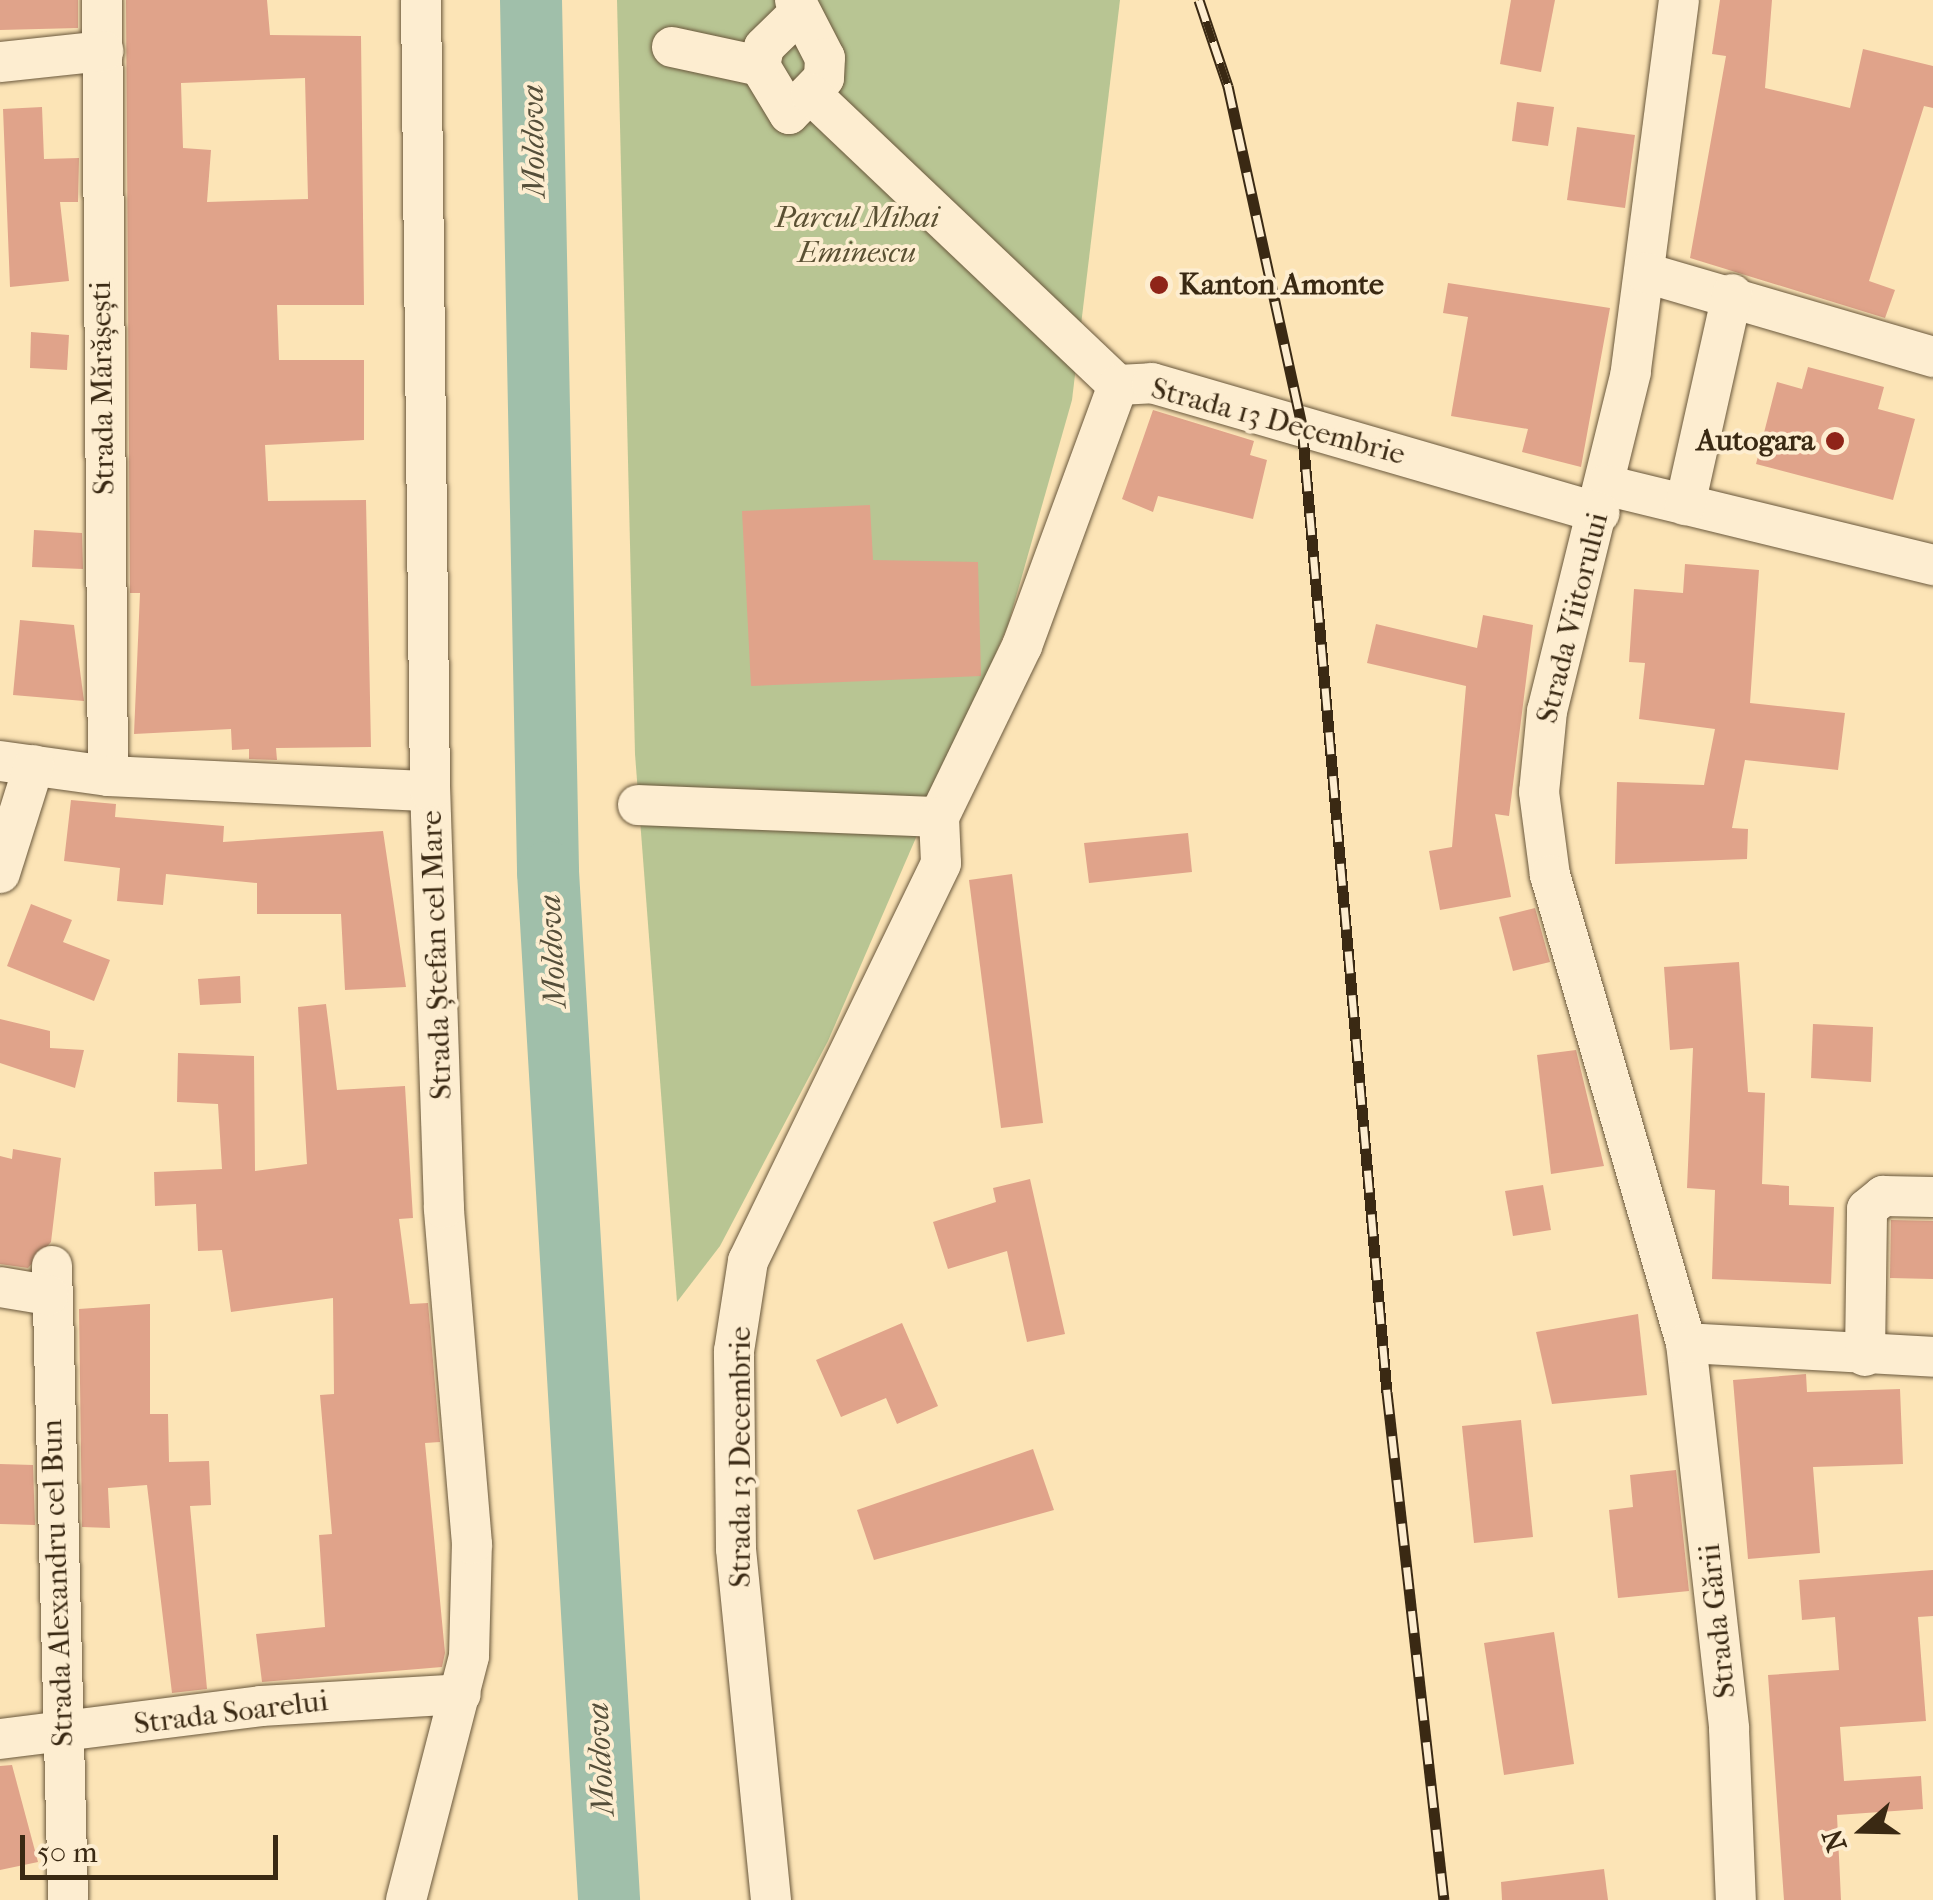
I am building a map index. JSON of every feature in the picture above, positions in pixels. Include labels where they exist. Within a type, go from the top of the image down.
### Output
[{"type":"street","name":"Strada Mărășești","points":[[102,0],[108,776]]},
{"type":"street","name":"Strada Ștefan cel Mare","points":[[406,1900],[462,1694],[472,1544],[444,1208],[440,892],[430,792],[420,0]]},
{"type":"street","name":"Strada Viitorului","points":[[1679,0],[1646,273],[1602,499],[1546,710],[1539,792],[1550,875],[1686,1342]]},
{"type":"street","points":[[796,8],[826,58],[811,94],[788,114],[760,66],[764,47],[796,8]]},
{"type":"street","points":[[672,47],[760,66]]},
{"type":"street","points":[[0,62],[103,51]]},
{"type":"street","points":[[811,94],[1118,385]]},
{"type":"street","points":[[1646,273],[1732,294],[1933,357]]},
{"type":"street","points":[[1685,505],[1732,294]]},
{"type":"street","name":"Strada 13 Decembrie","points":[[771,1900],[736,1550],[734,1352],[748,1260],[941,863],[939,817],[1022,646],[1118,385],[1152,382],[1602,499],[1685,505],[1933,565]]},
{"type":"street","points":[[0,873],[17,763],[108,776],[430,792]]},
{"type":"street","points":[[638,804],[939,817]]},
{"type":"street","points":[[1865,1356],[1867,1209],[1883,1196],[1933,1198]]},
{"type":"street","name":"Strada Alexandru cel Bun","points":[[0,1287],[50,1280],[68,1900]]},
{"type":"street","points":[[1686,1342],[1865,1356],[1933,1357]]},
{"type":"street","name":"Strada Gării","points":[[1686,1342],[1729,1729],[1736,1900]]},
{"type":"street","name":"Strada Soarelui","points":[[0,1739],[63,1735],[261,1706],[462,1694]]},
{"type":"green space","name":"Parcul Mihai Eminescu","points":[[617,0],[1120,0],[1072,400],[1008,625],[828,1041],[720,1246],[677,1302],[635,754]]},
{"type":"building","points":[[0,0],[78,0],[78,28],[0,30]]},
{"type":"building","points":[[126,0],[267,0],[270,35],[361,36],[364,305],[277,305],[279,360],[364,360],[364,440],[265,445],[268,501],[366,500],[371,747],[276,748],[277,760],[249,759],[249,749],[232,750],[231,729],[134,734],[140,593],[130,593]],"holes":[[[305,78],[308,199],[207,202],[211,150],[183,148],[181,83]]]},
{"type":"building","points":[[1511,0],[1555,0],[1541,72],[1500,64]]},
{"type":"building","points":[[1720,0],[1772,0],[1765,88],[1850,108],[1863,49],[1933,66],[1933,108],[1924,106],[1869,281],[1895,290],[1885,318],[1690,258],[1726,56],[1712,54]]},
{"type":"building","points":[[1517,102],[1554,107],[1548,146],[1512,141]]},
{"type":"building","points":[[42,107],[44,159],[79,158],[78,202],[60,202],[69,281],[10,287],[3,109]]},
{"type":"building","points":[[1577,127],[1635,135],[1625,208],[1567,200]]},
{"type":"building","points":[[1448,283],[1610,308],[1581,467],[1522,452],[1528,429],[1451,416],[1468,317],[1443,313]]},
{"type":"building","points":[[31,332],[69,335],[67,370],[30,368]]},
{"type":"building","name":"Autogara","points":[[1808,367],[1884,387],[1878,409],[1915,419],[1893,500],[1756,464],[1777,382],[1802,389]]},
{"type":"building","points":[[1153,410],[1254,441],[1250,455],[1267,460],[1253,519],[1158,496],[1153,512],[1122,499]]},
{"type":"building","points":[[870,505],[873,560],[978,562],[981,676],[751,686],[742,511]]},
{"type":"building","points":[[34,530],[82,533],[83,569],[32,567]]},
{"type":"building","points":[[1685,564],[1759,570],[1750,703],[1845,713],[1838,770],[1745,760],[1732,828],[1748,829],[1747,859],[1615,864],[1617,782],[1704,785],[1715,729],[1639,719],[1645,663],[1629,662],[1634,589],[1683,593]]},
{"type":"building","points":[[1483,615],[1533,625],[1509,816],[1495,814],[1511,897],[1440,910],[1429,851],[1452,847],[1466,686],[1367,663],[1376,624],[1477,648]]},
{"type":"building","points":[[20,620],[74,625],[84,701],[13,695]]},
{"type":"building","points":[[71,800],[116,804],[115,817],[224,826],[223,842],[383,831],[406,987],[345,990],[341,914],[257,914],[257,883],[166,874],[163,905],[117,901],[120,868],[64,861]]},
{"type":"building","points":[[1188,833],[1192,872],[1089,883],[1084,843]]},
{"type":"building","points":[[1012,874],[1043,1123],[1001,1128],[969,880]]},
{"type":"building","points":[[31,904],[72,920],[63,942],[110,960],[94,1001],[7,966]]},
{"type":"building","points":[[1535,908],[1550,962],[1513,971],[1499,917]]},
{"type":"building","points":[[1739,962],[1748,1092],[1765,1093],[1762,1184],[1789,1186],[1789,1205],[1834,1207],[1831,1284],[1712,1279],[1715,1190],[1687,1188],[1693,1048],[1670,1050],[1664,967]]},
{"type":"building","points":[[240,976],[241,1003],[200,1005],[198,979]]},
{"type":"building","points":[[326,1004],[337,1090],[405,1086],[413,1218],[399,1219],[410,1304],[428,1303],[440,1442],[425,1443],[445,1653],[442,1667],[262,1682],[256,1634],[325,1627],[319,1535],[332,1534],[320,1395],[334,1394],[333,1298],[231,1312],[222,1250],[198,1251],[196,1204],[155,1206],[154,1172],[222,1169],[218,1104],[177,1102],[178,1053],[254,1056],[255,1171],[307,1164],[298,1007]]},
{"type":"building","points":[[0,1019],[50,1031],[50,1048],[84,1050],[75,1088],[0,1063]]},
{"type":"building","points":[[1813,1024],[1873,1027],[1871,1082],[1811,1078]]},
{"type":"building","points":[[1576,1050],[1604,1166],[1551,1174],[1537,1055]]},
{"type":"building","points":[[13,1149],[61,1158],[51,1242],[28,1268],[0,1264],[0,1156],[12,1159]]},
{"type":"building","points":[[1030,1179],[1065,1334],[1027,1342],[1007,1251],[948,1269],[933,1222],[996,1202],[993,1188]]},
{"type":"building","points":[[1543,1185],[1551,1230],[1513,1236],[1505,1191]]},
{"type":"building","points":[[1891,1220],[1933,1221],[1933,1279],[1890,1278]]},
{"type":"building","points":[[150,1304],[150,1414],[168,1414],[169,1462],[209,1461],[211,1505],[190,1506],[207,1689],[172,1693],[147,1485],[108,1488],[110,1528],[82,1527],[79,1309]]},
{"type":"building","points":[[1638,1314],[1647,1395],[1552,1404],[1536,1332]]},
{"type":"building","points":[[902,1323],[938,1406],[897,1424],[886,1398],[841,1417],[816,1360]]},
{"type":"building","points":[[1806,1374],[1807,1392],[1900,1389],[1903,1464],[1813,1467],[1820,1553],[1748,1559],[1733,1380]]},
{"type":"building","points":[[1521,1420],[1533,1537],[1474,1543],[1462,1426]]},
{"type":"building","points":[[1033,1449],[1054,1510],[874,1560],[857,1510]]},
{"type":"building","points":[[0,1464],[33,1465],[35,1525],[0,1524]]},
{"type":"building","points":[[1676,1470],[1689,1591],[1618,1598],[1609,1510],[1633,1507],[1630,1475]]},
{"type":"building","points":[[1933,1570],[1933,1616],[1918,1617],[1926,1721],[1840,1727],[1844,1781],[1921,1776],[1923,1809],[1837,1815],[1841,1900],[1784,1900],[1768,1675],[1839,1670],[1835,1617],[1802,1620],[1799,1580]]},
{"type":"building","points":[[1554,1632],[1574,1764],[1504,1775],[1484,1643]]},
{"type":"building","points":[[12,1765],[38,1862],[0,1870],[0,1766]]},
{"type":"building","points":[[1604,1869],[1608,1900],[1502,1900],[1501,1882]]},
{"type":"waterway","name":"Moldova","points":[[531,0],[548,872],[609,1900]]},
{"type":"railway","points":[[1199,0],[1228,86],[1302,425],[1387,1392],[1444,1900]]},
{"type":"place","name":"Kanton Amonte","points":[[1159,285]]},
{"type":"place","name":"Autogara","points":[[1835,441]]}]
